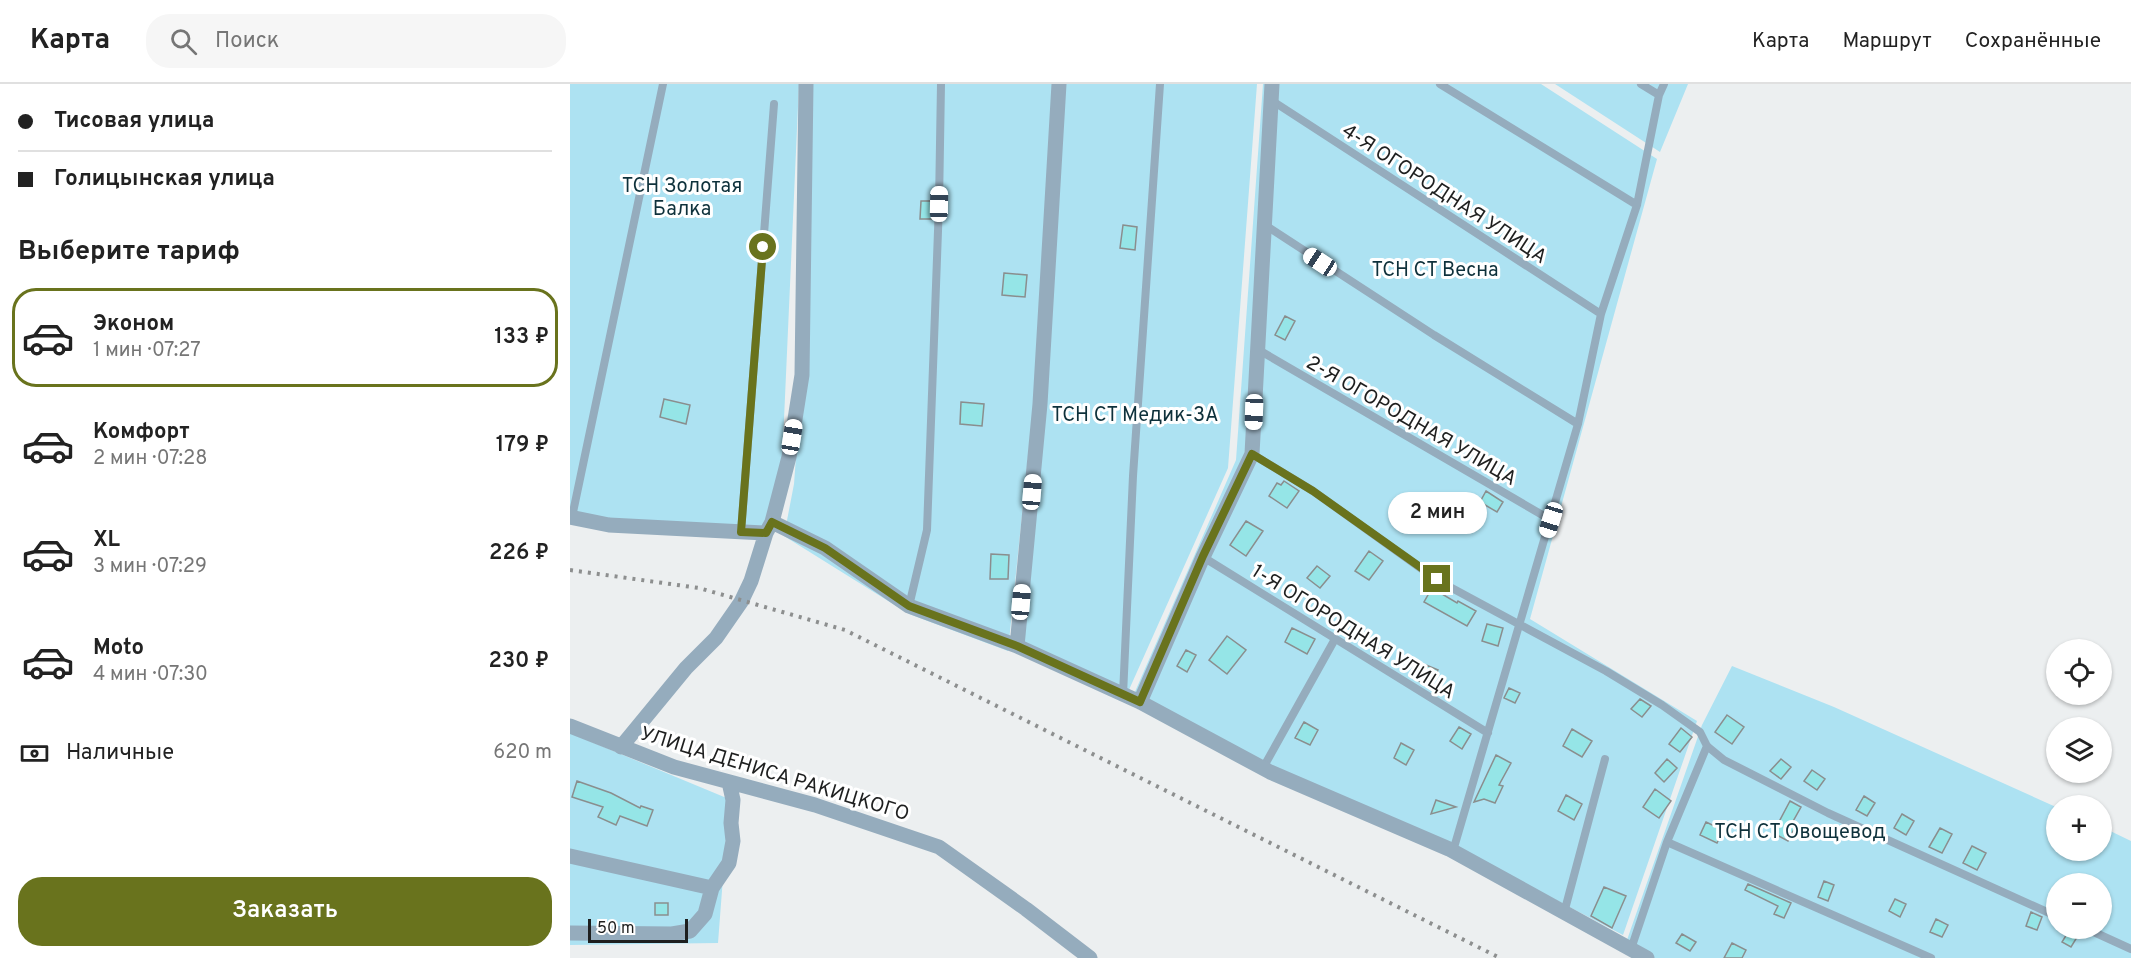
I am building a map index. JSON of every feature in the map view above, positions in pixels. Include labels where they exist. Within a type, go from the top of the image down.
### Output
[{"type":"street","name":"УЛИЦА ДЕНИСА РАКИЦКОГО","points":[[806,84],[802,375],[789,457],[751,581],[735,611],[716,638],[686,668],[621,747],[674,767],[815,805],[939,847],[1090,958]]},
{"type":"street","points":[[1017,646],[1040,404],[1059,84]]},
{"type":"street","points":[[1140,702],[1203,556],[1252,454],[1272,84]]},
{"type":"street","points":[[571,517],[609,525],[741,532],[769,527],[825,548],[909,606],[1017,646],[1140,702],[1263,768],[1454,851],[1647,958]]},
{"type":"street","points":[[570,726],[621,747]]},
{"type":"street","points":[[570,933],[672,934],[690,931],[705,914],[712,888],[729,863],[733,841],[731,823],[734,800],[729,782]]},
{"type":"street","points":[[570,856],[712,888]]},
{"type":"lane","points":[[571,517],[663,84]]},
{"type":"lane","points":[[909,606],[927,530],[939,204],[940,84]]},
{"type":"lane","points":[[1123,695],[1133,476],[1160,84]]},
{"type":"lane","points":[[1440,84],[1637,205]]},
{"type":"lane","points":[[1641,84],[1659,95]]},
{"type":"lane","points":[[1454,851],[1578,424],[1601,314],[1637,205],[1659,95],[1664,84]]},
{"type":"lane","name":"4-Я ОГОРОДНАЯ УЛИЦА","points":[[1271,100],[1601,314]]},
{"type":"lane","points":[[741,532],[774,104]]},
{"type":"lane","points":[[1263,225],[1578,424]]},
{"type":"lane","name":"2-Я ОГОРОДНАЯ УЛИЦА","points":[[1257,349],[1551,520]]},
{"type":"lane","points":[[1252,454],[1313,491],[1437,579],[1597,666],[1662,705],[1700,732],[1707,746],[1724,760],[1828,813],[2046,911]]},
{"type":"lane","name":"1-Я ОГОРОДНАЯ УЛИЦА","points":[[1203,556],[1488,733]]},
{"type":"lane","points":[[1263,768],[1335,639]]},
{"type":"lane","points":[[1630,950],[1667,842],[1707,746]]},
{"type":"lane","points":[[1564,913],[1605,759]]},
{"type":"lane","points":[[1667,842],[1931,958]]},
{"type":"lane","points":[[2109,939],[2131,949]]},
{"type":"green space","name":"ТСН Золотая Балка","points":[[570,84],[799,84],[779,531],[570,517]]},
{"type":"green space","points":[[806,84],[1053,84],[1033,408],[1008,651],[909,614],[784,536],[794,484],[802,375]]},
{"type":"green space","name":"ТСН СТ Медик-3А","points":[[1064,84],[1257,84],[1228,468],[1124,701],[1018,652]]},
{"type":"green space","name":"ТСН СТ Весна","points":[[1263,84],[1541,84],[1657,159],[1530,619],[1697,721],[1623,935],[1441,840],[1257,760],[1134,694],[1236,460]]},
{"type":"green space","points":[[1555,84],[1688,84],[1660,152]]},
{"type":"green space","name":"ТСН СТ Овощевод","points":[[1732,666],[1834,707],[2046,802],[2046,861],[2112,861],[2112,832],[2131,841],[2131,958],[1633,958],[1627,940],[1702,725]]},
{"type":"green space","points":[[570,733],[729,799],[718,943],[570,945]]},
{"type":"building","points":[[921,201],[933,201],[932,219],[920,219]]},
{"type":"building","points":[[1123,225],[1137,227],[1135,250],[1120,248]]},
{"type":"building","points":[[1004,273],[1027,275],[1025,297],[1002,295]]},
{"type":"building","points":[[1285,316],[1295,321],[1285,340],[1275,335]]},
{"type":"building","points":[[664,399],[690,405],[686,424],[660,417]]},
{"type":"building","points":[[961,402],[984,404],[982,426],[960,424]]},
{"type":"building","points":[[1284,481],[1299,491],[1287,508],[1269,496],[1277,483],[1281,485]]},
{"type":"building","points":[[1486,491],[1503,502],[1497,512],[1480,502]]},
{"type":"building","points":[[1246,521],[1263,531],[1246,556],[1230,545]]},
{"type":"building","points":[[1369,551],[1383,561],[1369,580],[1355,571]]},
{"type":"building","points":[[991,554],[1009,555],[1008,579],[990,579]]},
{"type":"building","points":[[1317,566],[1330,576],[1320,588],[1307,578]]},
{"type":"building","points":[[1432,588],[1476,611],[1467,626],[1424,602]]},
{"type":"building","points":[[1487,624],[1503,628],[1498,646],[1482,641]]},
{"type":"building","points":[[1292,628],[1315,639],[1307,654],[1285,642]]},
{"type":"building","points":[[1227,636],[1246,650],[1227,674],[1209,660]]},
{"type":"building","points":[[1186,650],[1196,655],[1187,672],[1177,666]]},
{"type":"building","points":[[1426,665],[1438,670],[1430,686],[1419,681]]},
{"type":"building","points":[[1509,688],[1520,693],[1515,703],[1504,698]]},
{"type":"building","points":[[1640,699],[1651,706],[1642,717],[1631,709]]},
{"type":"building","points":[[1727,715],[1744,727],[1732,744],[1715,732]]},
{"type":"building","points":[[1304,722],[1318,730],[1310,745],[1295,738]]},
{"type":"building","points":[[1459,727],[1471,734],[1462,749],[1450,741]]},
{"type":"building","points":[[1681,728],[1692,737],[1680,752],[1669,744]]},
{"type":"building","points":[[1572,729],[1592,741],[1582,757],[1563,746]]},
{"type":"building","points":[[1401,743],[1414,750],[1406,765],[1394,758]]},
{"type":"building","points":[[1496,755],[1511,763],[1499,785],[1503,786],[1495,803],[1484,799],[1474,802]]},
{"type":"building","points":[[1667,759],[1677,768],[1664,782],[1655,773]]},
{"type":"building","points":[[1781,759],[1791,767],[1781,779],[1770,771]]},
{"type":"building","points":[[1812,770],[1825,779],[1817,790],[1804,781]]},
{"type":"building","points":[[577,781],[611,793],[640,808],[641,806],[653,810],[647,826],[620,816],[616,825],[598,817],[603,807],[572,797]]},
{"type":"building","points":[[1655,789],[1671,801],[1659,818],[1643,807]]},
{"type":"building","points":[[1566,795],[1582,804],[1574,820],[1558,811]]},
{"type":"building","points":[[1864,796],[1875,803],[1867,816],[1856,810]]},
{"type":"building","points":[[1436,800],[1456,807],[1431,814]]},
{"type":"building","points":[[1790,801],[1801,807],[1791,825],[1795,827],[1788,841],[1773,833]]},
{"type":"building","points":[[1902,814],[1914,821],[1906,835],[1894,828]]},
{"type":"building","points":[[1706,822],[1723,830],[1717,843],[1700,835]]},
{"type":"building","points":[[1940,828],[1952,834],[1942,853],[1929,847]]},
{"type":"building","points":[[1972,846],[1986,853],[1977,870],[1963,863]]},
{"type":"building","points":[[1824,881],[1834,885],[1828,901],[1818,897]]},
{"type":"building","points":[[1748,884],[1791,903],[1784,918],[1774,914],[1778,906],[1745,890]]},
{"type":"building","points":[[1604,887],[1626,896],[1612,928],[1591,916]]},
{"type":"building","points":[[1895,899],[1906,904],[1900,917],[1889,911]]},
{"type":"building","points":[[655,903],[668,903],[668,915],[655,915]]},
{"type":"building","points":[[2031,912],[2042,917],[2037,930],[2026,926]]},
{"type":"building","points":[[1936,919],[1948,925],[1942,937],[1930,932]]},
{"type":"building","points":[[1682,934],[1696,942],[1690,951],[1676,943]]},
{"type":"building","points":[[2064,939],[2076,939],[2071,947],[2062,942]]},
{"type":"building","points":[[1732,943],[1746,950],[1742,958],[1724,958]]},
{"type":"railway","points":[[570,570],[699,588],[845,630],[1500,958]]},
{"type":"route","points":[[763,247],[741,532],[766,533],[772,522],[825,548],[909,606],[1017,646],[1140,702],[1203,556],[1252,454],[1313,491],[1437,579]]}]
